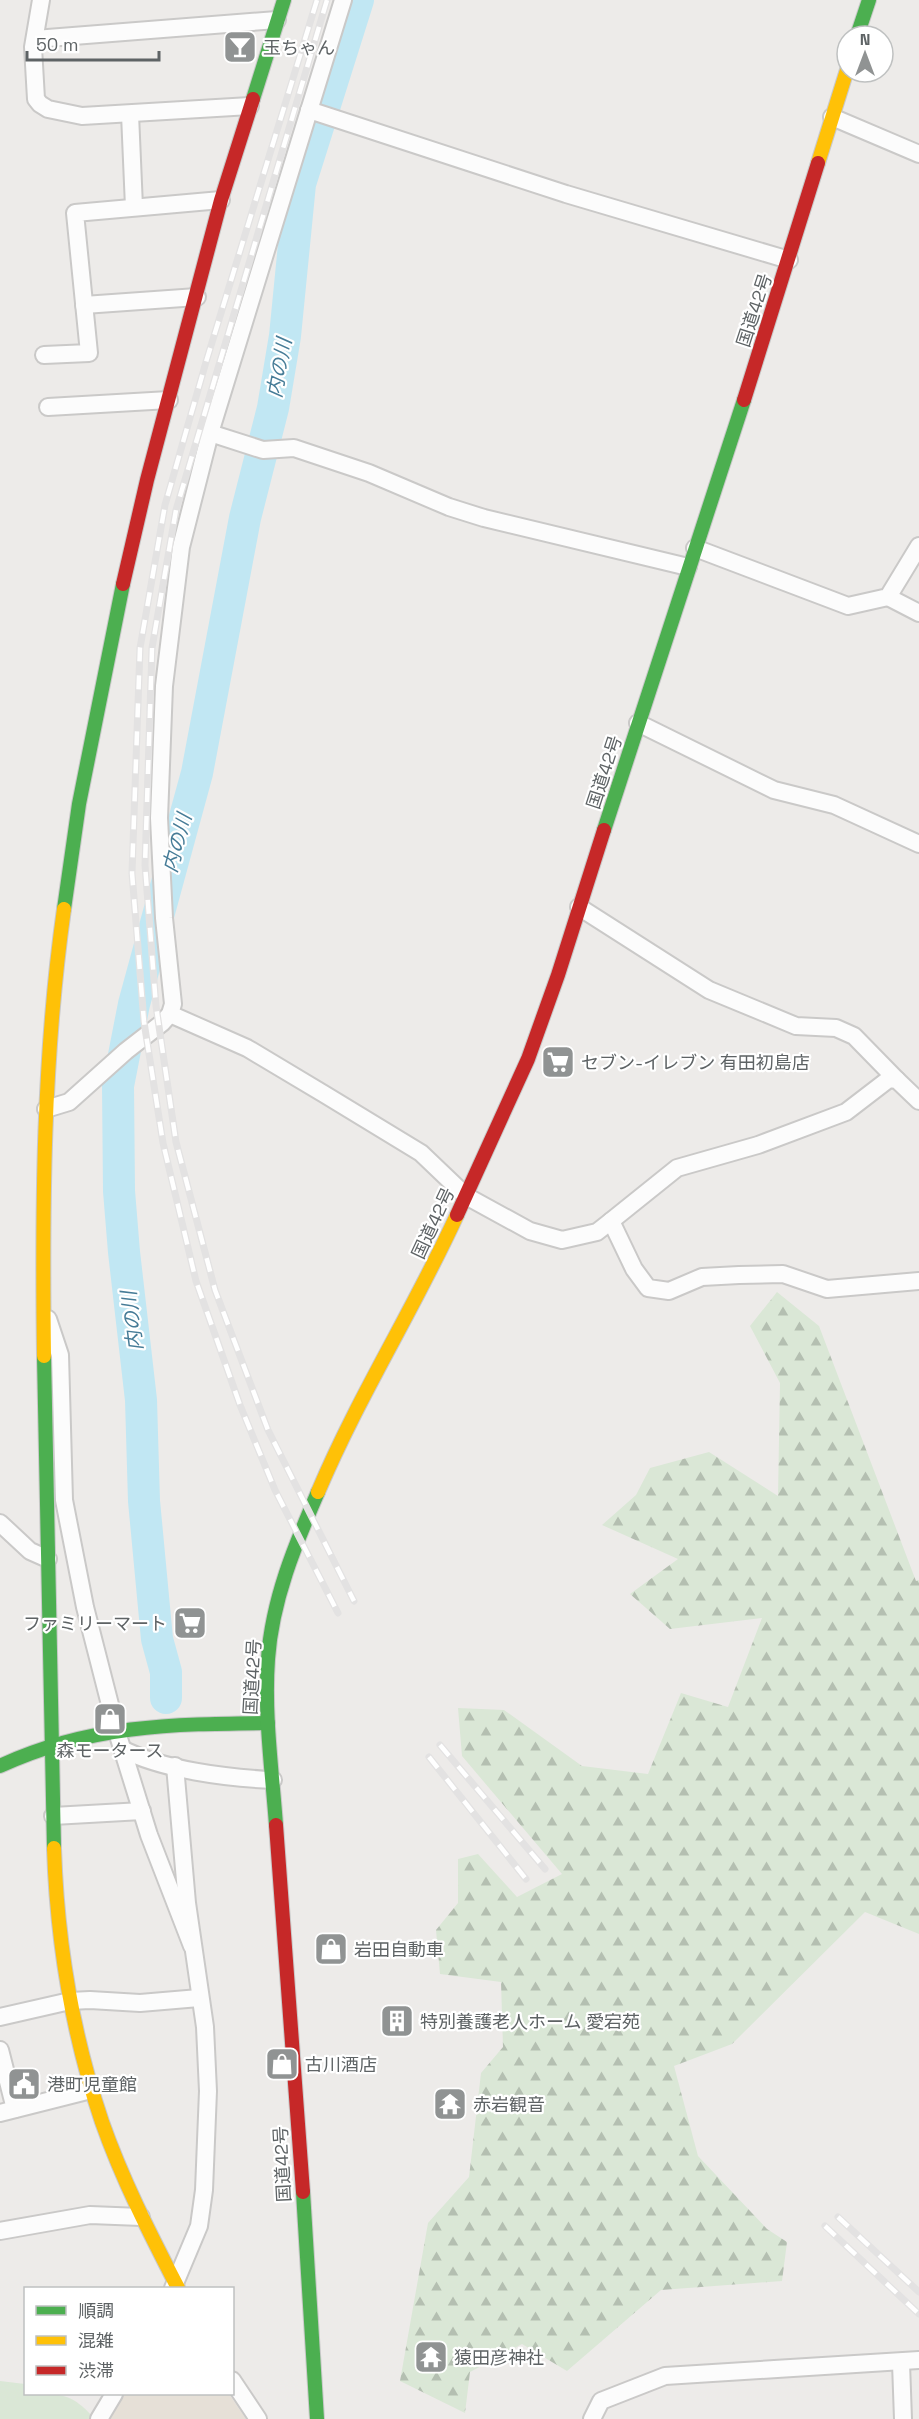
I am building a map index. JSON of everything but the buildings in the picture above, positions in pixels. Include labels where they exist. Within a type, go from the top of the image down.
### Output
[{"type":"main road","points":[[175,2287],[141,2217],[91,2090],[70,2001],[60,1940],[53,1816],[43,1304],[46,1109],[58,950],[80,804],[124,584],[147,480],[221,200],[284,0]]},
{"type":"main road","points":[[861,24],[869,0]]},
{"type":"main road","name":"国道42号","points":[[317,2419],[300,2140],[268,1723],[268,1658],[276,1611],[290,1557],[328,1468],[440,1252],[528,1059],[789,260],[843,84]]},
{"type":"main road","points":[[0,1766],[52,1744],[117,1732],[182,1725],[268,1723]]},
{"type":"street","points":[[40,0],[34,39],[36,99],[40,104],[61,112],[82,116],[250,106]]},
{"type":"street","points":[[46,1109],[69,1102],[126,1051],[162,1023],[170,1014],[173,1004],[164,918],[159,818],[164,686],[181,547],[210,433],[343,0]]},
{"type":"street","points":[[34,39],[277,20]]},
{"type":"street","points":[[309,111],[566,194],[789,260]]},
{"type":"street","points":[[130,114],[134,207]]},
{"type":"street","points":[[832,117],[919,154]]},
{"type":"street","points":[[44,355],[89,353],[75,213],[221,200]]},
{"type":"street","points":[[84,305],[197,297]]},
{"type":"street","points":[[48,407],[170,400]]},
{"type":"street","points":[[210,433],[263,450],[294,448],[369,473],[449,507],[484,518],[688,567]]},
{"type":"street","points":[[888,597],[919,546]]},
{"type":"street","points":[[695,548],[848,606],[888,597],[919,613]]},
{"type":"street","points":[[638,723],[774,790],[834,805],[919,844]]},
{"type":"street","points":[[579,907],[709,990],[796,1026],[836,1028],[846,1031],[854,1036],[919,1101]]},
{"type":"street","points":[[170,1014],[247,1048],[421,1153],[466,1196],[530,1231],[562,1240],[597,1232],[677,1168],[758,1145],[837,1116],[846,1112],[889,1079],[897,1080]]},
{"type":"street","points":[[611,1221],[634,1269],[648,1288],[660,1291],[669,1291],[702,1277],[738,1275],[783,1274],[827,1289],[919,1281]]},
{"type":"street","points":[[43,1304],[60,1355],[64,1500],[85,1607],[117,1732],[149,1835],[192,1946]]},
{"type":"street","points":[[0,1523],[30,1551],[48,1559]]},
{"type":"street","points":[[122,1749],[175,1766],[243,1779],[273,1780]]},
{"type":"street","points":[[175,1766],[192,1946],[205,2027],[208,2091],[204,2190],[196,2235],[175,2287]]},
{"type":"street","points":[[53,1816],[142,1811]]},
{"type":"street","points":[[0,2017],[70,2001],[140,2003],[199,1998]]},
{"type":"street","points":[[0,2050],[8,2111],[91,2090]]},
{"type":"street","points":[[0,2231],[90,2215],[141,2217]]},
{"type":"street","points":[[592,2419],[602,2401],[665,2376],[804,2366],[901,2363],[919,2360]]},
{"type":"street","points":[[901,2363],[903,2419]]},
{"type":"street","points":[[234,2383],[258,2419]]},
{"type":"street","points":[[99,2419],[113,2395]]},
{"type":"street","points":[[248,2402],[266,2419]]},
{"type":"shaded area","points":[[113,2395],[230,2395],[246,2419],[99,2419]]},
{"type":"green space","points":[[777,1292],[819,1326],[916,1581],[919,1580],[919,1934],[865,1912],[732,2044],[674,2066],[698,2156],[767,2229],[787,2242],[782,2281],[661,2290],[567,2371],[522,2344],[470,2372],[465,2413],[400,2381],[428,2223],[469,2177],[481,2073],[503,2047],[501,1982],[440,1974],[436,1930],[458,1903],[458,1859],[478,1854],[517,1897],[562,1874],[462,1756],[458,1708],[504,1710],[582,1766],[648,1774],[681,1693],[728,1707],[762,1618],[670,1629],[630,1594],[678,1559],[602,1525],[636,1495],[650,1468],[709,1452],[778,1496],[780,1383],[750,1326]]},
{"type":"green space","points":[[0,2381],[24,2384],[24,2395],[58,2395],[70,2398],[92,2416],[90,2419],[0,2419]]},
{"type":"waterway","name":"内の川","points":[[166,1698],[166,1672],[157,1639],[144,1501],[141,1400],[119,1191],[118,1086],[134,1004],[197,773],[245,518],[273,408],[285,336],[300,184],[358,0]]},
{"type":"railway","points":[[317,0],[206,362],[165,505],[140,648],[132,873],[144,1022],[163,1143],[196,1281],[240,1405],[275,1490],[338,1613]]},
{"type":"railway","points":[[327,0],[176,510],[152,648],[145,865],[156,1006],[176,1142],[215,1290],[268,1430],[354,1601]]},
{"type":"railway","points":[[440,1745],[545,1869]]},
{"type":"railway","points":[[429,1757],[526,1879]]},
{"type":"railway","points":[[838,2217],[919,2292]]},
{"type":"railway","points":[[825,2226],[919,2314]]},
{"type":"traffic: fast","points":[[253,99],[284,0]]},
{"type":"traffic: fast","points":[[861,24],[869,0]]},
{"type":"traffic: fast","points":[[604,830],[744,400]]},
{"type":"traffic: fast","points":[[64,909],[79,804],[123,584]]},
{"type":"traffic: fast","points":[[44,1356],[54,1848]]},
{"type":"traffic: fast","points":[[276,1825],[267,1700],[270,1637],[286,1573],[318,1492]]},
{"type":"traffic: fast","points":[[0,1766],[33,1752],[98,1735],[164,1726],[268,1723]]},
{"type":"traffic: fast","points":[[303,2192],[317,2419]]},
{"type":"traffic: slow","points":[[818,163],[843,84]]},
{"type":"traffic: slow","points":[[44,1356],[45,1132],[52,1020],[64,909]]},
{"type":"traffic: slow","points":[[318,1492],[351,1422],[457,1215]]},
{"type":"traffic: slow","points":[[54,1848],[59,1918],[68,1986],[74,2021],[91,2088],[127,2185],[177,2287]]},
{"type":"traffic: jam","points":[[123,584],[147,480],[221,200],[253,99]]},
{"type":"traffic: jam","points":[[744,400],[818,163]]},
{"type":"traffic: jam","points":[[457,1215],[528,1059],[558,975],[604,830]]},
{"type":"traffic: jam","points":[[276,1825],[303,2192]]},
{"type":"place","name":"玉ちゃん","points":[[240,47]]},
{"type":"place","name":"セブン-イレブン 有田初島店","points":[[558,1062]]},
{"type":"place","name":"ファミリーマート","points":[[190,1623]]},
{"type":"place","name":"森モータース","points":[[110,1719]]},
{"type":"place","name":"岩田自動車","points":[[331,1949]]},
{"type":"place","name":"特別養護老人ホーム 愛宕苑","points":[[397,2021]]},
{"type":"place","name":"古川酒店","points":[[282,2064]]},
{"type":"place","name":"港町児童館","points":[[24,2084]]},
{"type":"place","name":"赤岩観音","points":[[450,2104]]},
{"type":"place","name":"猿田彦神社","points":[[431,2357]]}]
